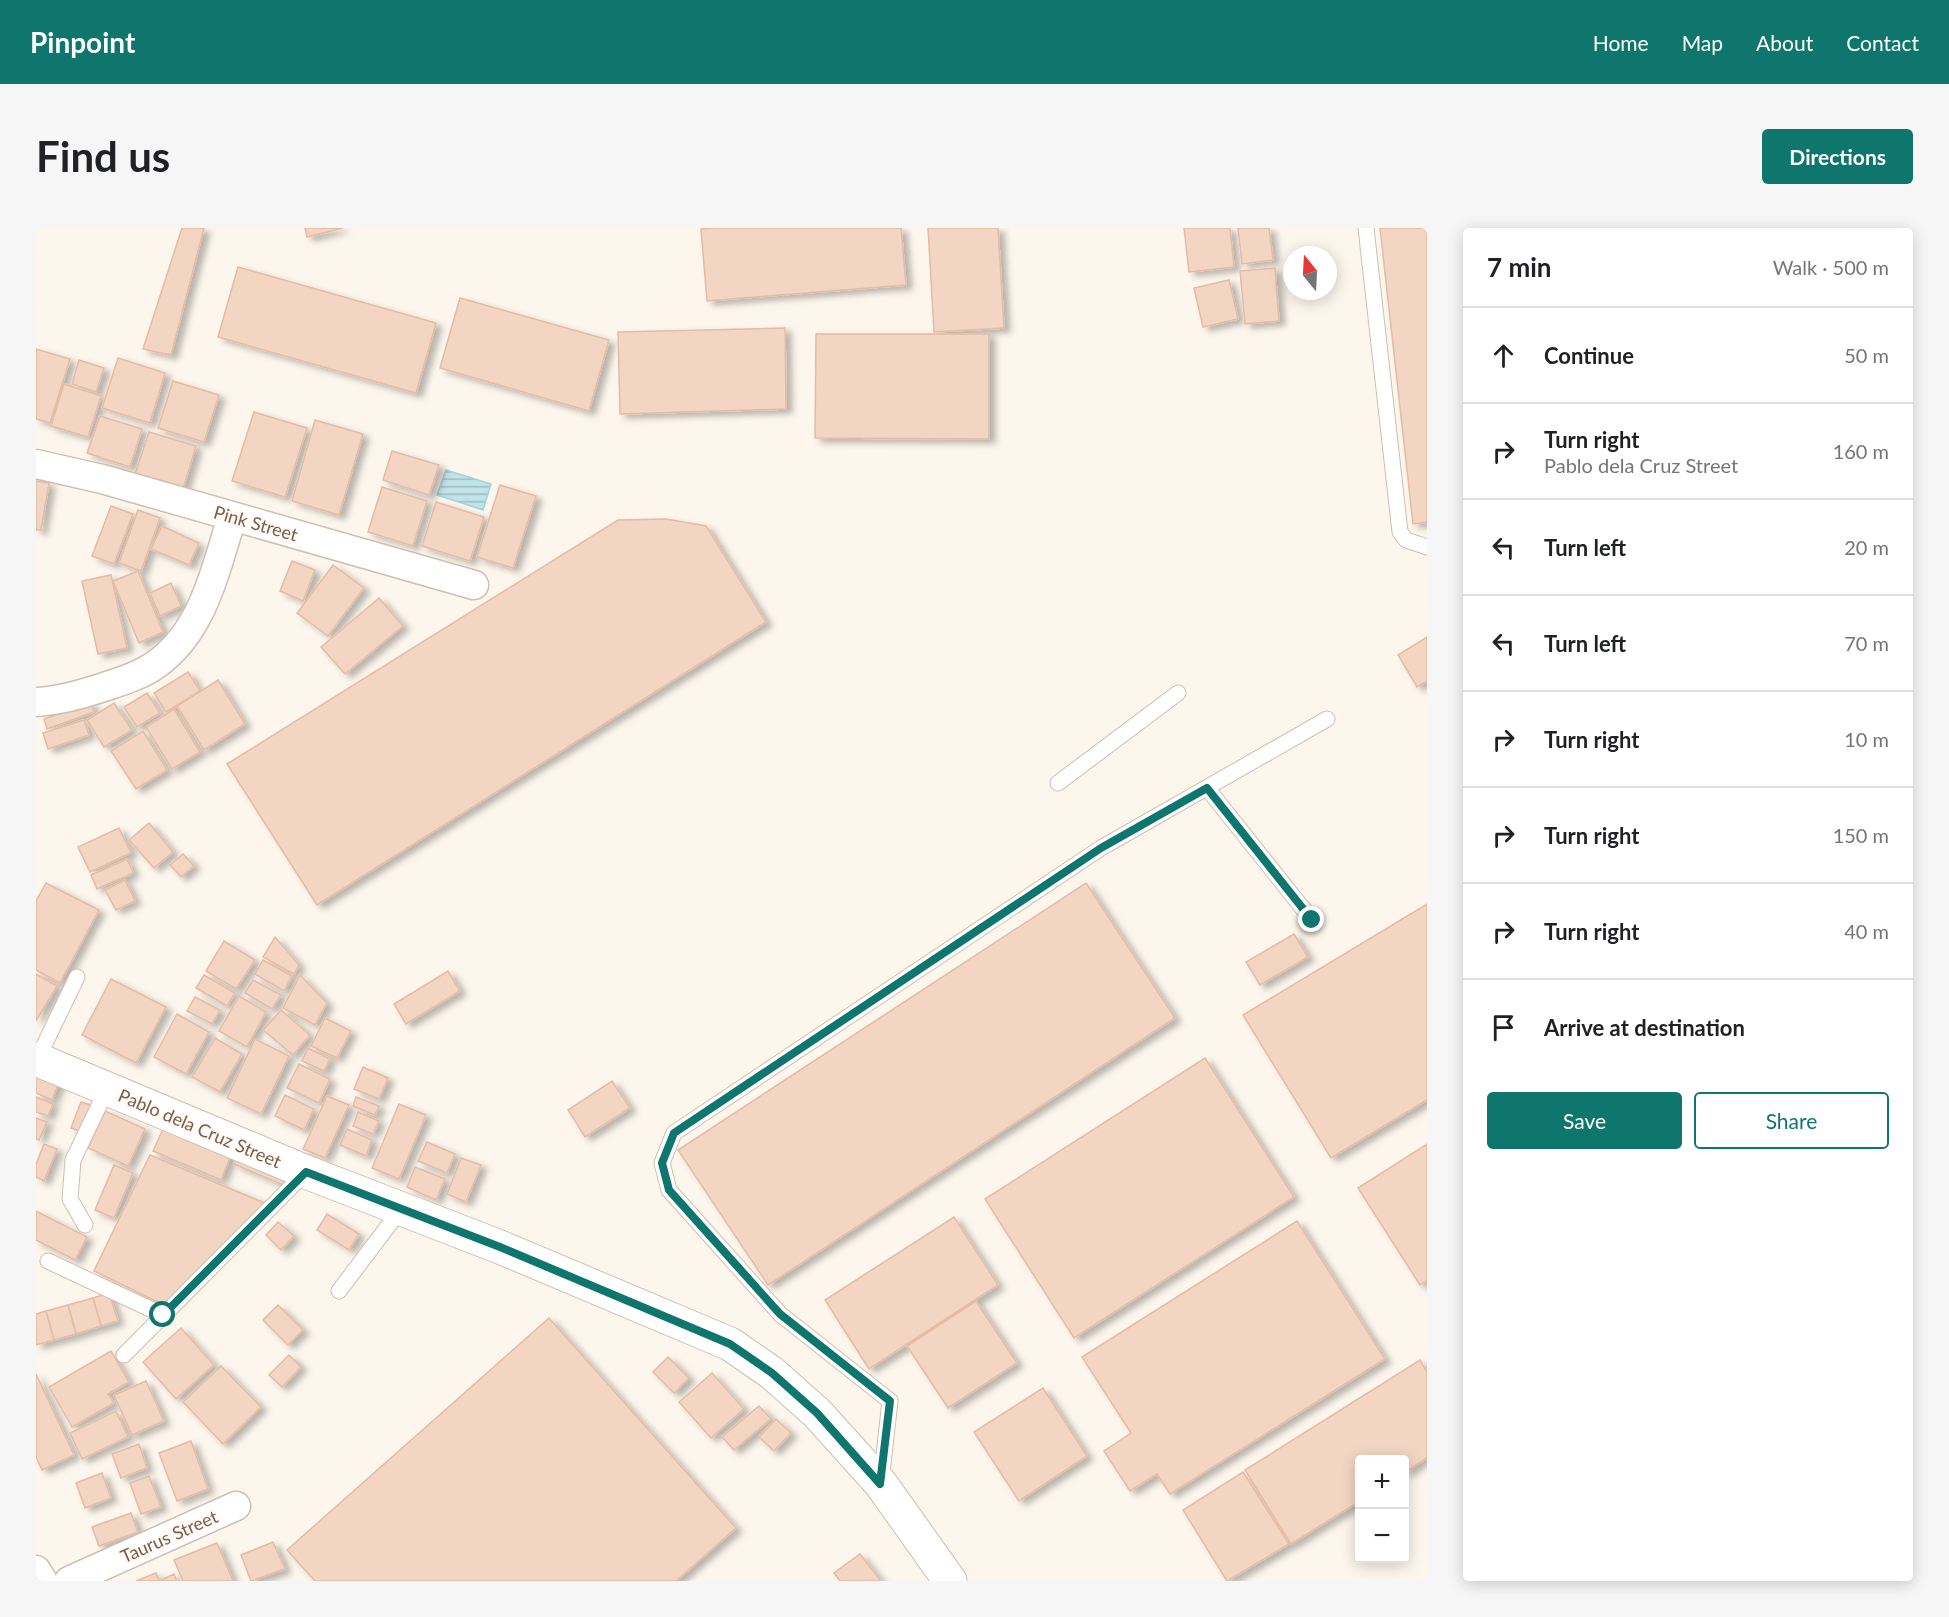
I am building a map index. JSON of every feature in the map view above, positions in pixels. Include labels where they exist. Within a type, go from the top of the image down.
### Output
[{"type":"street","name":"Pink Street","points":[[36,464],[102,479],[474,585]]},
{"type":"street","points":[[36,702],[48,702],[87,693],[128,680],[158,663],[183,638],[205,600],[232,517]]},
{"type":"street","name":"Pablo dela Cruz Street","points":[[37,1060],[306,1172],[500,1247],[730,1344],[772,1373],[817,1413],[880,1484],[950,1581]]},
{"type":"street","name":"Taurus Street","points":[[69,1581],[236,1506]]},
{"type":"street","points":[[36,1570],[43,1581]]},
{"type":"lane","points":[[1366,228],[1400,532],[1406,540],[1427,547]]},
{"type":"lane","points":[[1058,783],[1178,693]]},
{"type":"lane","points":[[880,1484],[890,1401],[780,1314],[669,1190],[662,1163],[674,1133],[1101,848],[1327,719]]},
{"type":"lane","points":[[1207,788],[1312,920]]},
{"type":"lane","points":[[37,1060],[77,977]]},
{"type":"lane","points":[[85,1226],[70,1199],[73,1160],[107,1089]]},
{"type":"lane","points":[[124,1355],[306,1172]]},
{"type":"lane","points":[[339,1291],[401,1209]]},
{"type":"lane","points":[[48,1261],[163,1315]]},
{"type":"water","points":[[446,470],[491,484],[483,510],[437,495]]},
{"type":"building","points":[[182,228],[204,228],[171,355],[143,349]]},
{"type":"building","points":[[305,228],[343,228],[307,237]]},
{"type":"building","points":[[901,228],[906,285],[707,301],[701,229]]},
{"type":"building","points":[[928,228],[998,228],[1004,328],[934,332]]},
{"type":"building","points":[[1184,228],[1230,228],[1234,267],[1189,272]]},
{"type":"building","points":[[1238,228],[1269,228],[1273,260],[1242,264]]},
{"type":"building","points":[[1380,228],[1427,228],[1427,522],[1413,524]]},
{"type":"building","points":[[238,267],[436,323],[416,393],[218,337]]},
{"type":"building","points":[[1275,268],[1279,321],[1245,324],[1240,271]]},
{"type":"building","points":[[1229,280],[1238,319],[1203,327],[1194,288]]},
{"type":"building","points":[[460,298],[609,340],[589,411],[440,368]]},
{"type":"building","points":[[785,328],[786,409],[620,414],[618,332]]},
{"type":"building","points":[[816,334],[989,334],[989,439],[815,438]]},
{"type":"building","points":[[36,349],[70,359],[50,423],[36,419]]},
{"type":"building","points":[[118,358],[165,373],[150,423],[102,408]]},
{"type":"building","points":[[79,360],[104,368],[96,392],[72,384]]},
{"type":"building","points":[[173,381],[219,395],[204,442],[158,428]]},
{"type":"building","points":[[64,384],[101,396],[88,437],[51,426]]},
{"type":"building","points":[[254,412],[307,428],[285,497],[232,481]]},
{"type":"building","points":[[100,416],[142,429],[130,467],[87,453]]},
{"type":"building","points":[[315,420],[363,434],[339,515],[292,501]]},
{"type":"building","points":[[149,432],[196,446],[183,489],[135,474]]},
{"type":"building","points":[[392,451],[439,465],[429,495],[383,480]]},
{"type":"building","points":[[36,481],[49,483],[41,530],[36,530]]},
{"type":"building","points":[[500,485],[536,496],[513,568],[477,557]]},
{"type":"building","points":[[382,487],[427,501],[413,546],[368,532]]},
{"type":"building","points":[[436,502],[484,517],[470,561],[422,546]]},
{"type":"building","points":[[111,506],[133,514],[114,564],[92,556]]},
{"type":"building","points":[[138,510],[160,518],[141,571],[119,563]]},
{"type":"building","points":[[666,519],[706,526],[766,622],[317,905],[227,764],[618,520]]},
{"type":"building","points":[[162,526],[199,543],[189,565],[151,549]]},
{"type":"building","points":[[292,561],[315,570],[303,601],[280,591]]},
{"type":"building","points":[[333,565],[364,588],[328,636],[297,613]]},
{"type":"building","points":[[138,571],[163,632],[139,643],[113,581]]},
{"type":"building","points":[[111,575],[127,648],[98,654],[82,581]]},
{"type":"building","points":[[171,583],[181,606],[160,616],[150,593]]},
{"type":"building","points":[[379,598],[403,626],[345,674],[321,647]]},
{"type":"building","points":[[1427,637],[1427,681],[1417,687],[1398,655]]},
{"type":"building","points":[[188,672],[200,691],[166,712],[154,693]]},
{"type":"building","points":[[218,680],[245,724],[204,750],[177,706]]},
{"type":"building","points":[[147,693],[160,713],[137,727],[124,707]]},
{"type":"building","points":[[91,702],[94,712],[47,729],[44,719]]},
{"type":"building","points":[[114,703],[132,730],[104,747],[87,720]]},
{"type":"building","points":[[174,709],[200,752],[172,769],[146,727]]},
{"type":"building","points":[[84,720],[89,735],[48,749],[43,733]]},
{"type":"building","points":[[143,731],[167,770],[136,789],[111,751]]},
{"type":"building","points":[[149,823],[173,852],[154,868],[129,840]]},
{"type":"building","points":[[119,828],[131,853],[90,872],[78,847]]},
{"type":"building","points":[[183,854],[194,866],[181,877],[170,865]]},
{"type":"building","points":[[127,859],[133,873],[97,889],[91,875]]},
{"type":"building","points":[[125,880],[135,901],[116,910],[105,890]]},
{"type":"building","points":[[46,883],[99,910],[60,983],[36,970],[36,901]]},
{"type":"building","points":[[1086,883],[1175,1018],[768,1285],[678,1150]]},
{"type":"building","points":[[1427,904],[1427,1100],[1331,1158],[1243,1015]]},
{"type":"building","points":[[1294,934],[1308,957],[1260,985],[1246,962]]},
{"type":"building","points":[[275,937],[299,965],[294,974],[263,957]]},
{"type":"building","points":[[224,941],[255,960],[236,989],[206,971]]},
{"type":"building","points":[[263,960],[292,976],[284,991],[255,974]]},
{"type":"building","points":[[448,971],[460,991],[406,1024],[394,1004]]},
{"type":"building","points":[[36,974],[57,986],[36,1021]]},
{"type":"building","points":[[204,975],[235,993],[227,1006],[196,988]]},
{"type":"building","points":[[300,975],[327,1003],[315,1025],[283,1008]]},
{"type":"building","points":[[111,979],[166,1007],[136,1063],[82,1035]]},
{"type":"building","points":[[253,980],[281,995],[272,1009],[245,993]]},
{"type":"building","points":[[239,996],[266,1012],[247,1047],[219,1031]]},
{"type":"building","points":[[195,997],[220,1010],[212,1024],[187,1011]]},
{"type":"building","points":[[281,1010],[310,1035],[293,1055],[263,1030]]},
{"type":"building","points":[[177,1014],[209,1032],[186,1074],[154,1057]]},
{"type":"building","points":[[325,1018],[351,1031],[337,1058],[311,1046]]},
{"type":"building","points":[[215,1038],[242,1054],[220,1092],[192,1077]]},
{"type":"building","points":[[255,1039],[289,1056],[261,1114],[227,1098]]},
{"type":"building","points":[[308,1048],[330,1059],[324,1071],[302,1061]]},
{"type":"building","points":[[1205,1058],[1294,1197],[1074,1338],[985,1199]]},
{"type":"building","points":[[299,1064],[330,1079],[319,1103],[287,1088]]},
{"type":"building","points":[[36,1067],[61,1078],[52,1100],[36,1093]]},
{"type":"building","points":[[363,1067],[388,1078],[379,1099],[354,1089]]},
{"type":"building","points":[[612,1081],[630,1108],[585,1137],[568,1110]]},
{"type":"building","points":[[285,1095],[314,1109],[304,1130],[275,1116]]},
{"type":"building","points":[[327,1096],[349,1105],[325,1158],[303,1149]]},
{"type":"building","points":[[36,1097],[53,1104],[48,1116],[36,1112]]},
{"type":"building","points":[[356,1097],[379,1106],[375,1115],[353,1106]]},
{"type":"building","points":[[81,1102],[94,1106],[84,1133],[71,1128]]},
{"type":"building","points":[[399,1104],[426,1115],[399,1179],[372,1168]]},
{"type":"building","points":[[105,1111],[145,1129],[128,1166],[88,1148]]},
{"type":"building","points":[[358,1112],[379,1121],[373,1134],[353,1126]]},
{"type":"building","points":[[36,1118],[47,1122],[39,1140],[36,1139]]},
{"type":"building","points":[[167,1120],[234,1148],[221,1180],[153,1151]]},
{"type":"building","points":[[347,1129],[372,1140],[366,1156],[340,1145]]},
{"type":"building","points":[[427,1142],[455,1154],[447,1173],[418,1161]]},
{"type":"building","points":[[44,1144],[57,1149],[44,1181],[36,1177],[36,1164]]},
{"type":"building","points":[[1427,1144],[1427,1280],[1420,1285],[1358,1188]]},
{"type":"building","points":[[239,1152],[288,1173],[283,1185],[234,1164]]},
{"type":"building","points":[[150,1155],[267,1204],[168,1307],[94,1271]]},
{"type":"building","points":[[461,1158],[481,1165],[466,1202],[447,1194]]},
{"type":"building","points":[[114,1165],[133,1173],[114,1218],[95,1210]]},
{"type":"building","points":[[415,1167],[445,1179],[436,1200],[407,1187]]},
{"type":"building","points":[[36,1211],[87,1237],[75,1260],[36,1240]]},
{"type":"building","points":[[327,1214],[359,1234],[349,1250],[317,1230]]},
{"type":"building","points":[[954,1217],[998,1285],[869,1369],[825,1300]]},
{"type":"building","points":[[1297,1221],[1385,1359],[1170,1494],[1157,1474],[1130,1491],[1104,1451],[1131,1433],[1082,1357]]},
{"type":"building","points":[[278,1222],[294,1236],[281,1250],[266,1235]]},
{"type":"building","points":[[109,1293],[118,1321],[101,1326],[93,1298]]},
{"type":"building","points":[[93,1298],[101,1326],[76,1334],[68,1305]]},
{"type":"building","points":[[976,1301],[1017,1363],[948,1408],[907,1346]]},
{"type":"building","points":[[68,1305],[76,1334],[54,1340],[46,1311]]},
{"type":"building","points":[[278,1305],[303,1330],[288,1345],[263,1320]]},
{"type":"building","points":[[46,1311],[54,1340],[36,1345],[36,1314]]},
{"type":"building","points":[[549,1318],[736,1528],[676,1581],[315,1581],[287,1550]]},
{"type":"building","points":[[181,1328],[214,1365],[176,1399],[143,1362]]},
{"type":"building","points":[[111,1351],[129,1382],[108,1394],[114,1403],[72,1427],[49,1387]]},
{"type":"building","points":[[289,1355],[301,1367],[282,1387],[269,1375]]},
{"type":"building","points":[[668,1357],[689,1378],[674,1393],[653,1372]]},
{"type":"building","points":[[1420,1360],[1427,1372],[1427,1458],[1409,1470],[1409,1455],[1355,1455],[1355,1504],[1291,1544],[1245,1470]]},
{"type":"building","points":[[221,1366],[261,1407],[223,1444],[183,1402]]},
{"type":"building","points":[[712,1373],[744,1409],[711,1438],[679,1402]]},
{"type":"building","points":[[36,1374],[74,1455],[42,1470],[36,1457]]},
{"type":"building","points":[[146,1381],[164,1421],[132,1435],[114,1395]]},
{"type":"building","points":[[1043,1388],[1087,1456],[1019,1501],[974,1432]]},
{"type":"building","points":[[759,1406],[771,1419],[734,1450],[722,1437]]},
{"type":"building","points":[[116,1411],[128,1437],[82,1459],[70,1433]]},
{"type":"building","points":[[776,1419],[791,1433],[774,1451],[759,1437]]},
{"type":"building","points":[[191,1441],[208,1489],[177,1501],[159,1453]]},
{"type":"building","points":[[139,1444],[147,1468],[121,1478],[112,1454]]},
{"type":"building","points":[[1243,1472],[1289,1544],[1227,1581],[1183,1510]]},
{"type":"building","points":[[102,1473],[111,1498],[85,1508],[76,1483]]},
{"type":"building","points":[[149,1476],[161,1507],[141,1514],[130,1483]]},
{"type":"building","points":[[131,1513],[138,1532],[99,1546],[92,1527]]},
{"type":"building","points":[[273,1542],[285,1569],[251,1581],[241,1555]]},
{"type":"building","points":[[217,1543],[233,1581],[183,1581],[174,1560]]},
{"type":"building","points":[[860,1554],[881,1581],[840,1581],[834,1573]]},
{"type":"building","points":[[156,1573],[159,1581],[136,1581]]},
{"type":"building","points":[[174,1574],[177,1581],[159,1581]]},
{"type":"route","points":[[163,1315],[306,1172],[500,1247],[730,1344],[772,1373],[817,1413],[880,1484],[890,1401],[780,1314],[669,1190],[662,1163],[674,1133],[1101,848],[1207,788],[1312,920]]}]
